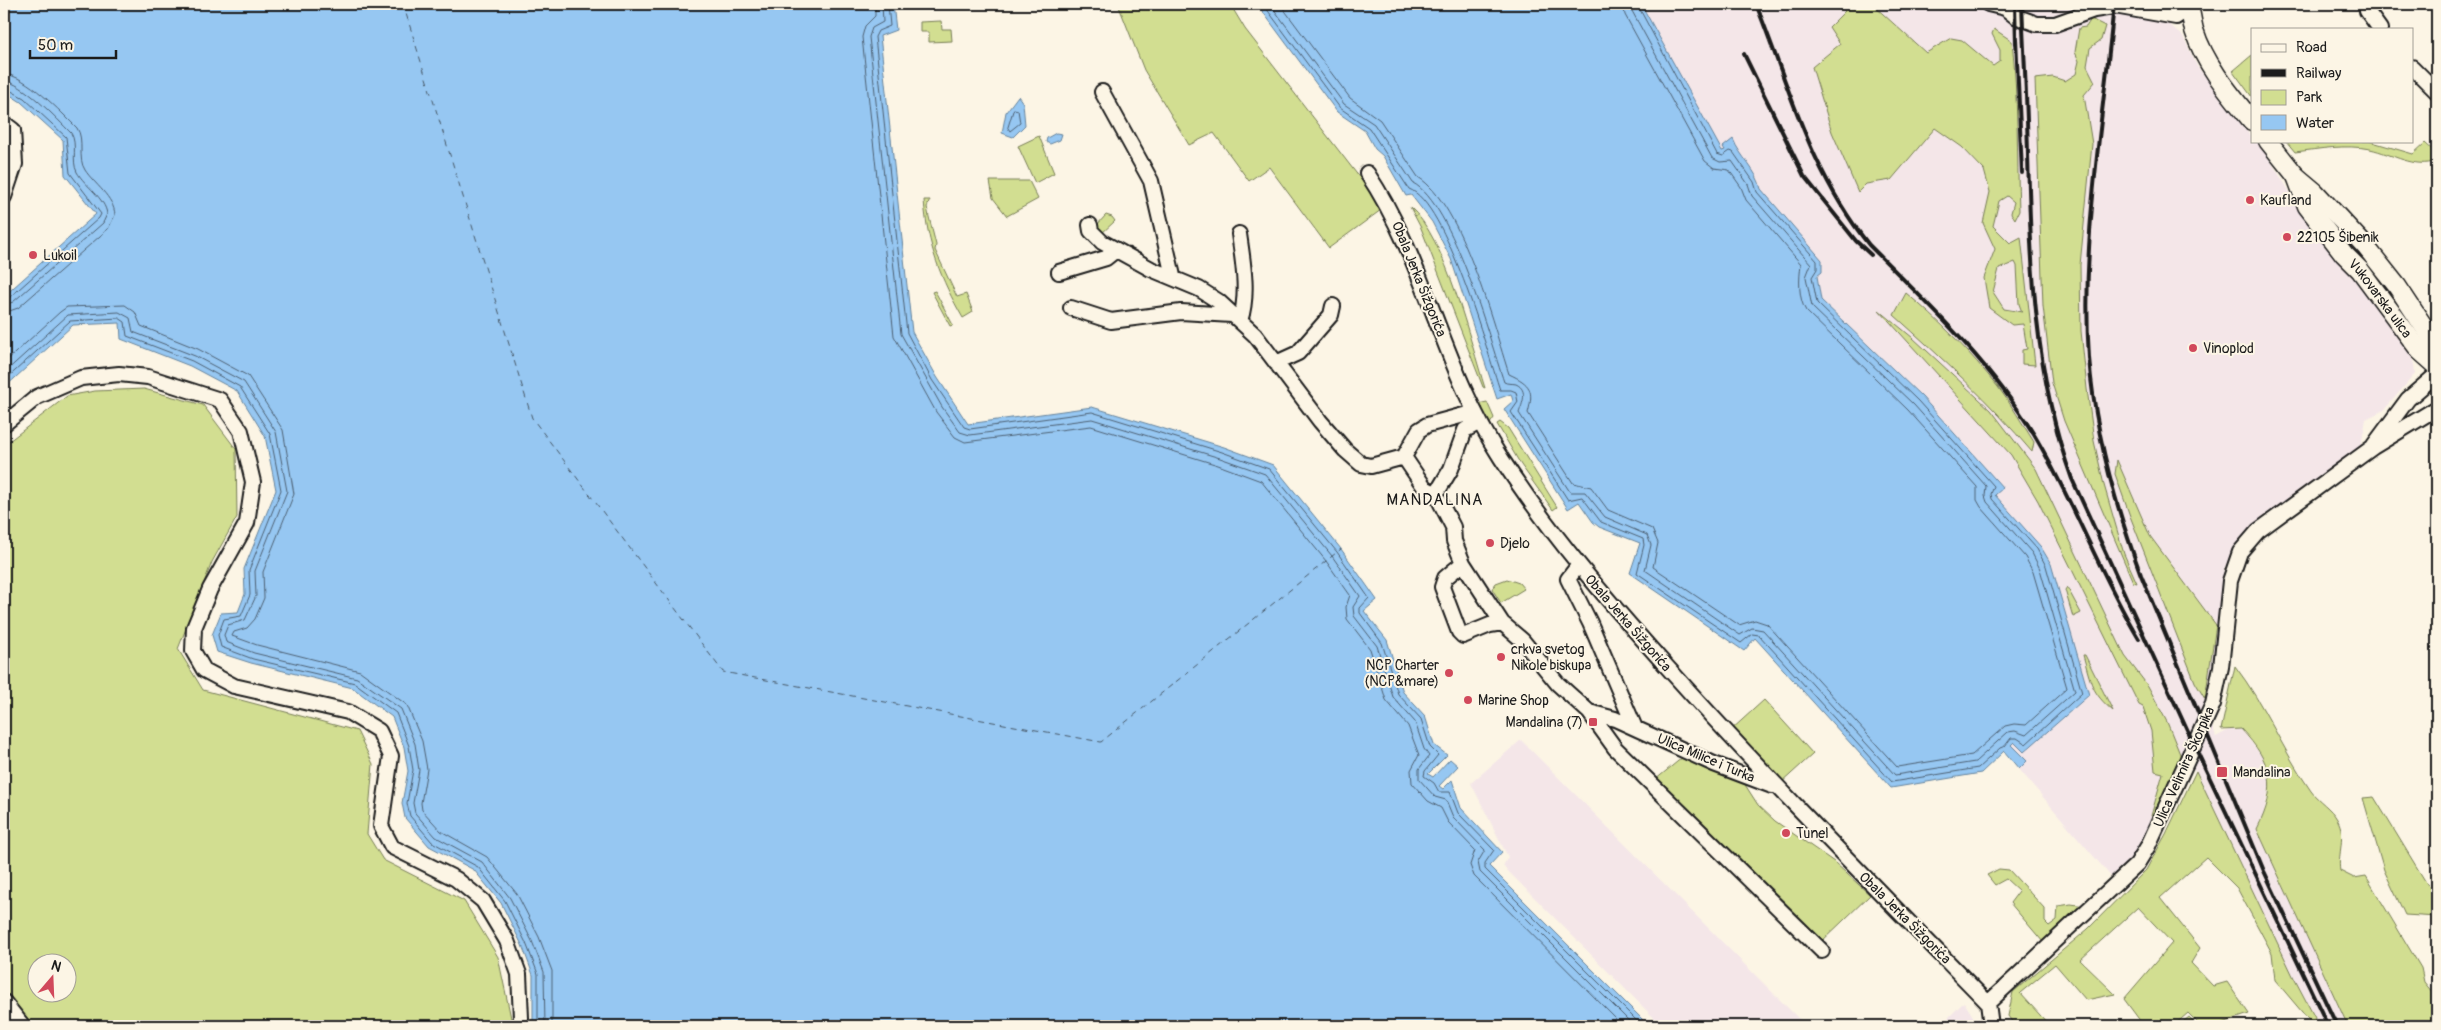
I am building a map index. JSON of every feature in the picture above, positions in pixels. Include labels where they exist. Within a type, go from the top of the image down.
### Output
[{"type":"main road","points":[[2189,6],[2194,31],[2216,75],[2251,120]]},
{"type":"main road","name":"Vukovarska ulica","points":[[2269,142],[2296,176],[2315,192],[2371,253],[2397,286],[2436,345],[2437,350]]},
{"type":"main road","name":"Vukovarska ulica","points":[[2296,176],[2307,206],[2344,254],[2360,270],[2420,351],[2437,366]]},
{"type":"street","points":[[1988,4],[2005,6],[2015,16],[2037,24],[2055,24],[2094,10],[2126,5],[2176,18],[2189,6]]},
{"type":"street","points":[[2368,4],[2367,10],[2379,28]]},
{"type":"street","points":[[2414,69],[2437,92]]},
{"type":"street","points":[[1102,92],[1151,181],[1173,276]]},
{"type":"street","points":[[4,123],[13,130],[15,164],[4,197]]},
{"type":"street","name":"Obala Jerka Šižgorića","points":[[1367,173],[1394,216],[1477,418],[1522,489],[1578,566],[1776,788],[1988,1003]]},
{"type":"street","points":[[1090,226],[1091,231],[1102,242],[1151,269],[1173,276],[1218,301],[1255,335],[1294,390],[1345,450],[1361,464],[1371,466],[1404,456],[1419,430],[1427,425],[1477,418]]},
{"type":"street","points":[[1236,318],[1244,308],[1244,273],[1239,234]]},
{"type":"street","points":[[1059,272],[1092,260],[1106,258],[1116,250]]},
{"type":"street","points":[[1276,363],[1298,353],[1331,315],[1333,306]]},
{"type":"street","points":[[1071,308],[1111,321],[1181,312],[1236,318]]},
{"type":"street","points":[[4,424],[37,397],[81,378],[119,374],[148,377],[220,400],[241,431],[253,482],[247,522],[210,588],[194,628],[193,651],[204,670],[234,686],[348,712],[379,731],[391,756],[382,826],[392,846],[456,879],[483,901],[507,941],[519,974],[521,1018],[518,1026]]},
{"type":"street","name":"Ulica Velimira Škorpika","points":[[2373,446],[2408,399],[2437,374]]},
{"type":"street","name":"Ulica Velimira Škorpika","points":[[1988,1003],[2136,864],[2148,846],[2213,704],[2221,667],[2230,581],[2240,552],[2258,531],[2373,446],[2400,432],[2437,408]]},
{"type":"street","points":[[1436,494],[1450,470],[1465,430],[1477,418]]},
{"type":"street","name":"Ulica Milice i Turka","points":[[1404,456],[1425,488],[1436,494],[1453,527],[1454,541],[1463,563],[1502,623],[1522,640],[1558,684],[1589,712],[1615,718],[1714,764],[1776,788]]},
{"type":"street","points":[[1463,563],[1445,578],[1442,587],[1443,594],[1459,632],[1463,636],[1490,625],[1502,623]]},
{"type":"street","points":[[1578,566],[1568,579],[1590,623],[1635,728]]},
{"type":"street","points":[[1589,712],[1615,748],[1822,951]]},
{"type":"street","points":[[4,1002],[23,1026]]},
{"type":"street","points":[[1988,1003],[1991,1026]]},
{"type":"shaded area","points":[[1641,4],[2130,4],[2171,26],[2183,36],[2197,66],[2251,136],[2251,142],[2257,142],[2296,202],[2369,293],[2410,353],[2415,374],[2384,410],[2366,419],[2361,446],[2262,518],[2239,540],[2224,569],[2212,667],[2204,706],[2216,737],[2229,730],[2241,729],[2262,756],[2271,779],[2263,816],[2257,829],[2348,1026],[2320,1026],[2294,978],[2196,771],[2182,759],[2157,817],[2133,861],[2114,880],[2019,769],[2027,761],[2010,745],[2014,742],[2024,752],[2089,695],[2051,564],[2041,547],[1995,495],[2003,488],[1922,397],[1821,300],[1817,276],[1822,260],[1761,189],[1759,180],[1736,148],[1733,139],[1722,152]]},
{"type":"shaded area","points":[[1521,740],[1806,1026],[1662,1026],[1503,866],[1508,857],[1471,783]]},
{"type":"shaded area","points":[[1964,1002],[1979,1026],[1940,1026]]},
{"type":"green space","points":[[1118,4],[1230,4],[1245,29],[1373,195],[1381,210],[1329,248],[1269,167],[1249,181],[1214,133],[1189,145],[1144,70]]},
{"type":"green space","points":[[1836,4],[1872,4],[1926,53],[1951,38],[1962,40],[1993,66],[2000,61],[2000,50],[1992,34],[1994,29],[2012,41],[2019,211],[2015,219],[2011,213],[2014,202],[2007,196],[1999,201],[1993,226],[2010,243],[2021,237],[2035,365],[2022,364],[2022,350],[2027,349],[2023,324],[2012,325],[1989,308],[1984,278],[1995,249],[1983,223],[1990,192],[1984,170],[1962,147],[1935,128],[1891,180],[1866,184],[1858,192],[1832,132],[1812,67],[1840,44],[1829,27],[1845,11]],"holes":[[[2015,262],[2017,266],[2019,304],[2022,312],[2004,309],[1993,292],[1999,269]]]},
{"type":"green space","points":[[2091,19],[2105,26],[2101,40],[2090,48],[2087,66],[2095,82],[2084,95],[2092,144],[2080,265],[2081,331],[2094,441],[2104,485],[2124,554],[2137,583],[2133,582],[2064,421],[2052,383],[2043,306],[2035,79],[2053,77],[2065,81],[2076,74],[2079,61],[2075,52],[2079,28],[2086,27]]},
{"type":"green space","points":[[941,21],[942,29],[951,29],[952,41],[929,42],[929,32],[920,32],[920,22]]},
{"type":"green space","points":[[2251,56],[2251,96],[2233,71]]},
{"type":"green space","points":[[1039,136],[1054,173],[1035,183],[1018,146]]},
{"type":"green space","points":[[2287,142],[2372,142],[2413,154],[2425,143],[2437,154],[2437,161],[2428,163],[2412,162],[2379,151],[2351,147],[2295,152]]},
{"type":"green space","points":[[990,181],[1029,181],[1038,199],[1007,216],[993,198]]},
{"type":"green space","points":[[924,200],[930,200],[927,207],[936,245],[935,250],[957,297],[966,294],[973,312],[963,318],[948,290],[936,261],[928,232]]},
{"type":"green space","points":[[1410,207],[1423,222],[1446,266],[1485,388],[1421,228]]},
{"type":"green space","points":[[1106,215],[1112,217],[1115,221],[1101,234],[1096,226]]},
{"type":"green space","points":[[935,291],[953,325],[950,326],[932,292]]},
{"type":"green space","points":[[1906,293],[1954,337],[1998,387],[2034,442],[2032,452],[1983,398],[1894,315]]},
{"type":"green space","points":[[1879,310],[1913,338],[1991,410],[2036,469],[2125,656],[2148,686],[2167,722],[2182,759],[2157,817],[2151,816],[2163,773],[2155,771],[2151,731],[2143,707],[2139,705],[2038,501],[2011,455]]},
{"type":"green space","points":[[144,389],[203,405],[236,449],[237,517],[212,562],[178,649],[203,690],[357,731],[373,764],[367,834],[383,860],[464,901],[498,957],[511,1018],[508,1026],[4,1026],[4,445],[67,396],[95,391]]},
{"type":"green space","points":[[1487,402],[1494,418],[1489,425],[1478,404]]},
{"type":"green space","points":[[1500,422],[1508,428],[1557,507],[1553,510],[1521,465],[1497,424]]},
{"type":"green space","points":[[2117,460],[2150,536],[2216,625],[2205,699],[2195,682],[2130,516],[2115,474]]},
{"type":"green space","points":[[1507,579],[1519,583],[1524,589],[1501,603],[1492,589],[1496,583]]},
{"type":"green space","points":[[2067,587],[2081,613],[2073,617],[2065,590]]},
{"type":"green space","points":[[2083,655],[2085,655],[2113,711],[2096,692]]},
{"type":"green space","points":[[2235,666],[2256,696],[2311,791],[2337,819],[2342,838],[2340,871],[2354,878],[2366,876],[2421,968],[2424,982],[2437,998],[2437,1026],[2348,1026],[2257,829],[2264,814],[2270,788],[2266,765],[2252,741],[2241,729],[2221,730]]},
{"type":"green space","points":[[1764,700],[1813,754],[1780,784],[1731,730]]},
{"type":"green space","points":[[1683,757],[1742,780],[1758,805],[1775,821],[1834,862],[1870,895],[1819,944],[1655,780]]},
{"type":"green space","points":[[2196,771],[2294,978],[2315,1018],[2313,1025],[2275,980],[2272,953],[2237,888],[2206,857],[2160,898],[2200,948],[2191,963],[2213,986],[2227,982],[2249,1014],[2214,1026],[2201,1026],[2188,1013],[2173,1026],[2144,1026],[2124,999],[2172,943],[2138,907],[2080,960],[2115,994],[2086,1000],[2055,964],[2020,993],[2050,1026],[2015,1026],[2008,1016],[2013,992],[2088,929],[2146,870],[2166,834]]},
{"type":"green space","points":[[2374,797],[2427,884],[2437,895],[2437,917],[2405,915],[2384,870],[2363,798]]},
{"type":"green space","points":[[1999,869],[2009,870],[2045,909],[2045,922],[2049,926],[2057,920],[2058,906],[2071,904],[2085,906],[2043,942],[2010,903],[2019,891],[2006,879],[1995,885],[1987,875]]},
{"type":"green space","points":[[2189,1017],[2198,1026],[2178,1026]]},
{"type":"water","points":[[4,4],[893,4],[896,30],[880,36],[912,332],[937,377],[968,424],[1092,407],[1224,447],[1273,465],[1341,549],[1377,600],[1364,611],[1387,640],[1403,692],[1425,716],[1434,745],[1447,755],[1428,774],[1433,777],[1450,759],[1458,766],[1439,786],[1443,789],[1452,780],[1461,808],[1502,852],[1489,866],[1649,1026],[533,1026],[533,975],[522,945],[501,903],[474,870],[429,846],[405,818],[402,803],[408,771],[404,747],[392,717],[353,688],[251,663],[217,652],[212,635],[221,613],[238,612],[245,594],[244,569],[276,490],[265,436],[237,391],[190,366],[121,339],[120,323],[73,325],[4,388],[4,296],[96,214],[65,175],[63,140],[21,102],[4,91]]},
{"type":"water","points":[[1257,4],[1641,4],[1722,151],[1725,150],[1723,147],[1733,139],[1756,176],[1761,189],[1822,260],[1822,272],[1817,276],[1821,300],[1922,397],[2003,488],[1995,495],[2041,547],[2051,564],[2089,695],[2024,752],[2014,742],[2011,745],[2027,761],[2019,769],[2004,751],[1981,773],[1891,788],[1755,638],[1744,651],[1630,573],[1640,543],[1599,527],[1593,522],[1579,502],[1568,509],[1504,409],[1513,401],[1511,394],[1497,399],[1451,259],[1432,222],[1411,195],[1406,196],[1383,156],[1375,149],[1365,131],[1337,112]]},
{"type":"water","points":[[1018,96],[1023,103],[1025,125],[1013,137],[1002,133],[1006,112]]},
{"type":"water","points":[[1056,133],[1062,134],[1060,140],[1050,144],[1046,142],[1047,138]]},
{"type":"ferry route","points":[[403,4],[532,418],[723,672],[1101,742],[1341,549]]},
{"type":"railway","points":[[1756,4],[1803,129],[1831,188],[1869,245],[1957,334],[2016,407],[2033,433],[2061,484],[2111,588],[2139,639]]},
{"type":"railway","points":[[2015,4],[2016,44]]},
{"type":"railway","points":[[2022,4],[2033,278],[2042,360],[2059,440],[2072,479],[2194,745],[2328,1026]]},
{"type":"railway","points":[[2114,4],[2094,181],[2088,269],[2087,314],[2089,358],[2101,441],[2123,522],[2141,575],[2264,871],[2337,1026]]},
{"type":"railway","points":[[2016,38],[2022,173]]},
{"type":"railway","points":[[1744,54],[1804,176],[1856,241],[1871,255]]},
{"type":"place","name":"Kaufland","points":[[2250,200]]},
{"type":"place","name":"22105 Šibenik","points":[[2287,237]]},
{"type":"place","name":"Lukoil","points":[[33,255]]},
{"type":"place","name":"Vinoplod","points":[[2193,348]]},
{"type":"place","name":"Djelo","points":[[1490,543]]},
{"type":"place","name":"crkva svetog Nikole biskupa","points":[[1501,657]]},
{"type":"place","name":"NCP Charter (NCP&mare)","points":[[1449,673]]},
{"type":"place","name":"Marine Shop","points":[[1468,700]]},
{"type":"place","name":"Mandalina (7)","points":[[1593,722]]},
{"type":"place","name":"Mandalina","points":[[2222,772]]},
{"type":"place","name":"Tunel","points":[[1786,833]]},
{"type":"district","name":"MANDALINA","points":[[1435,500]]}]
